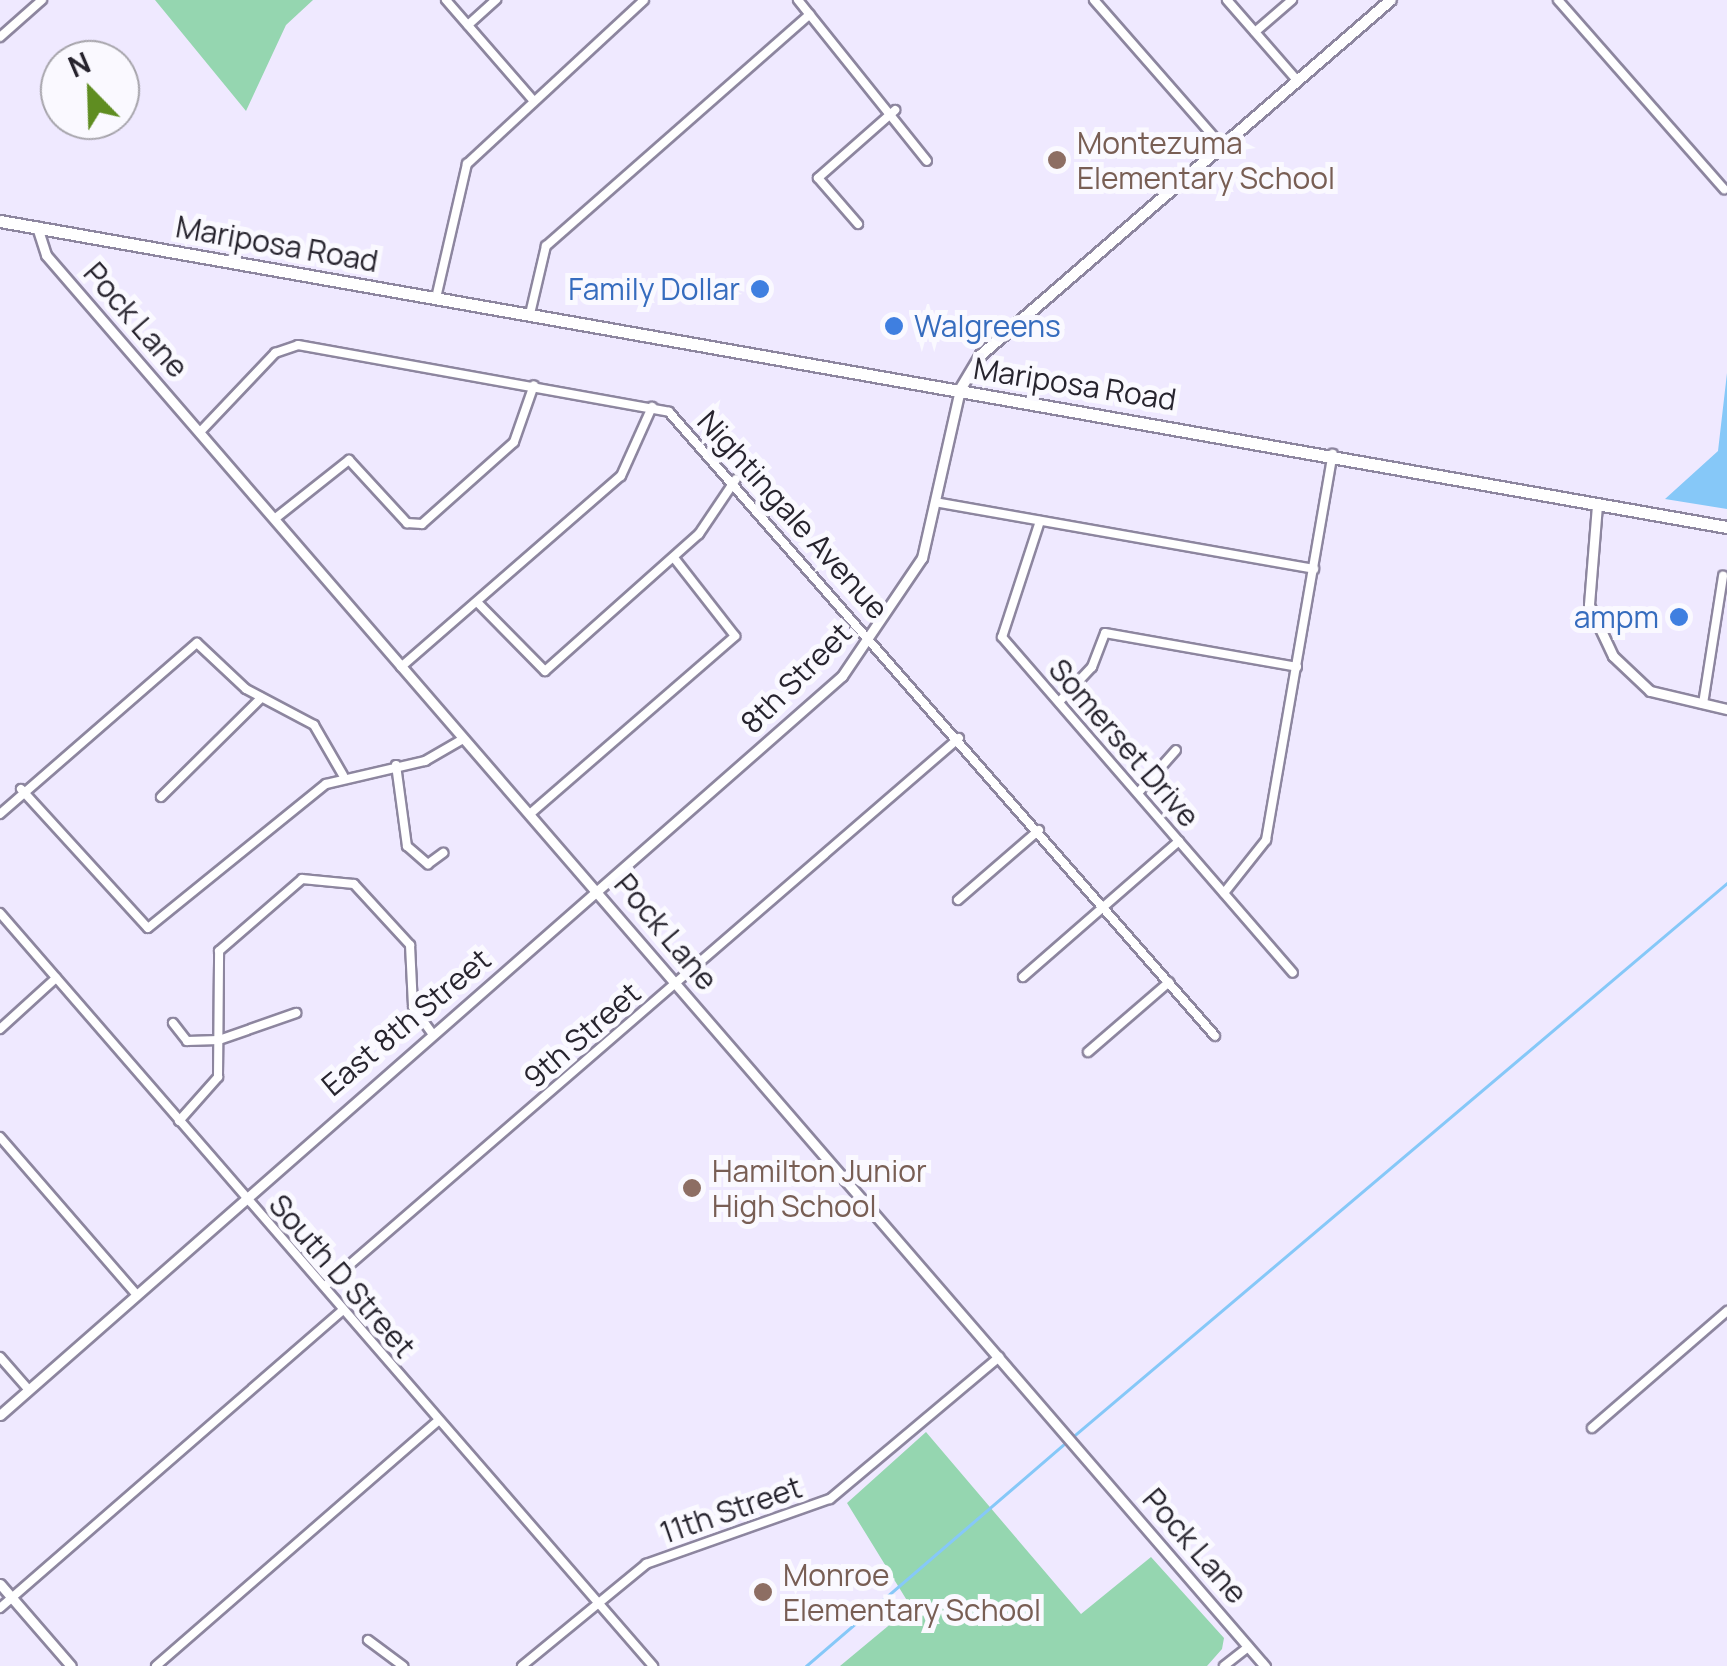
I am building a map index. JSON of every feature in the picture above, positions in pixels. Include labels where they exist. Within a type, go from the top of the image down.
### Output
[{"type":"main road","points":[[960,390],[981,356],[1390,0]]},
{"type":"main road","name":"Mariposa Road","points":[[0,221],[1334,453],[1727,527]]},
{"type":"street","points":[[0,38],[42,0]]},
{"type":"street","points":[[446,0],[532,99]]},
{"type":"street","points":[[468,25],[496,0]]},
{"type":"street","points":[[436,298],[462,173],[532,99],[644,0]]},
{"type":"street","points":[[798,0],[895,110],[927,161]]},
{"type":"street","points":[[1094,0],[1221,145]]},
{"type":"street","points":[[1228,0],[1296,79]]},
{"type":"street","points":[[1255,32],[1292,0]]},
{"type":"street","points":[[1558,0],[1724,189]]},
{"type":"street","points":[[530,314],[546,246],[810,14]]},
{"type":"street","points":[[858,224],[818,178],[895,110]]},
{"type":"street","name":"Pock Lane","points":[[37,228],[46,255],[278,517],[463,740],[598,890],[1265,1666]]},
{"type":"street","name":"Nightingale Avenue","points":[[202,431],[293,346],[652,407],[682,421],[1215,1036]]},
{"type":"street","points":[[278,517],[349,460],[407,523],[422,524],[514,442],[534,386]]},
{"type":"street","name":"8th Street","points":[[598,890],[826,692],[873,638],[911,583],[940,503],[960,390]]},
{"type":"street","points":[[401,667],[621,476],[652,407]]},
{"type":"street","points":[[1224,893],[1266,840],[1334,453]]},
{"type":"street","points":[[477,602],[545,670],[674,558],[736,479]]},
{"type":"street","points":[[940,503],[1314,569]]},
{"type":"street","points":[[1597,505],[1587,572],[1596,629],[1650,691],[1727,709]]},
{"type":"street","name":"Somerset Drive","points":[[1040,521],[1000,633],[1293,973]]},
{"type":"street","points":[[531,813],[735,636],[674,558]]},
{"type":"street","points":[[1703,704],[1722,576]]},
{"type":"street","points":[[1059,702],[1092,666],[1104,634],[1297,667]]},
{"type":"street","points":[[0,814],[22,789],[197,643],[261,698],[314,725],[343,775]]},
{"type":"street","points":[[160,797],[261,698]]},
{"type":"street","name":"9th Street","points":[[325,1286],[959,738]]},
{"type":"street","points":[[22,789],[148,928],[343,775],[396,765],[463,740]]},
{"type":"street","points":[[1138,793],[1176,750]]},
{"type":"street","points":[[396,765],[408,846],[428,864],[443,853]]},
{"type":"street","points":[[958,900],[1039,830]]},
{"type":"street","points":[[1023,976],[1179,842]]},
{"type":"street","points":[[179,1121],[217,1080],[219,951],[311,877],[354,884],[410,945],[413,1007],[431,1032]]},
{"type":"street","name":"East 8th Street","points":[[0,1415],[245,1195],[598,890]]},
{"type":"street","name":"South D Street","points":[[0,914],[653,1666]]},
{"type":"street","points":[[0,1028],[56,978]]},
{"type":"street","points":[[1088,1052],[1170,982]]},
{"type":"street","points":[[173,1023],[188,1042],[219,1040],[296,1012]]},
{"type":"street","points":[[0,1137],[137,1295]]},
{"type":"street","points":[[0,1608],[344,1310]]},
{"type":"street","points":[[1592,1428],[1727,1311]]},
{"type":"street","points":[[0,1357],[29,1390]]},
{"type":"street","name":"11th Street","points":[[522,1666],[596,1601],[668,1553],[780,1523],[830,1499],[999,1357]]},
{"type":"street","points":[[156,1666],[438,1421]]},
{"type":"street","points":[[0,1584],[71,1666]]},
{"type":"street","points":[[368,1640],[403,1666]]},
{"type":"street","points":[[1224,1666],[1248,1647]]},
{"type":"green space","points":[[155,0],[313,0],[286,25],[246,111]]},
{"type":"green space","points":[[926,1432],[1081,1614],[1151,1557],[1224,1638],[1222,1649],[1207,1666],[840,1666],[911,1607],[847,1503]]},
{"type":"water","points":[[1727,373],[1727,509],[1665,499],[1718,451]]},
{"type":"waterway","points":[[1075,1435],[1727,883]]},
{"type":"waterway","points":[[806,1666],[1064,1444]]},
{"type":"place","name":"Montezuma Elementary School","points":[[1057,160]]},
{"type":"place","name":"Family Dollar","points":[[760,289]]},
{"type":"place","name":"Walgreens","points":[[894,326]]},
{"type":"place","name":"ampm","points":[[1679,617]]},
{"type":"place","name":"Hamilton Junior High School","points":[[692,1188]]},
{"type":"place","name":"Monroe Elementary School","points":[[763,1592]]}]
